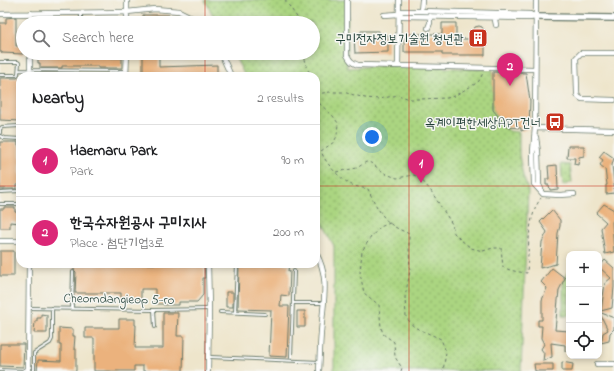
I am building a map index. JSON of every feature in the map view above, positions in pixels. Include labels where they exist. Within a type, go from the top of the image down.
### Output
[{"type":"street","points":[[127,0],[127,16]]},
{"type":"street","points":[[347,0],[347,55],[350,61],[358,65],[535,69]]},
{"type":"street","points":[[398,65],[399,0]]},
{"type":"street","points":[[421,11],[422,0]]},
{"type":"street","points":[[536,0],[534,184],[543,194],[574,194]]},
{"type":"street","points":[[0,14],[127,12],[155,9],[179,11],[189,16]]},
{"type":"street","points":[[399,14],[402,11],[421,11],[529,18],[614,18]]},
{"type":"street","points":[[384,15],[494,15]]},
{"type":"street","points":[[494,15],[496,25]]},
{"type":"street","points":[[428,28],[430,16]]},
{"type":"street","points":[[614,53],[581,53],[576,58],[577,95],[582,99],[614,100]]},
{"type":"street","points":[[30,60],[30,70]]},
{"type":"street","points":[[126,60],[126,72]]},
{"type":"street","points":[[224,60],[229,72]]},
{"type":"street","points":[[535,128],[614,130]]},
{"type":"street","points":[[0,241],[16,241]]},
{"type":"street","points":[[319,371],[324,303],[324,277],[320,260]]},
{"type":"street","points":[[28,370],[29,268]]},
{"type":"street","points":[[208,268],[208,371]]},
{"type":"street","points":[[597,364],[614,364]]},
{"type":"lane","points":[[0,62],[18,62],[18,70],[78,72]]},
{"type":"lane","points":[[0,75],[16,75]]},
{"type":"lane","points":[[16,126],[2,127],[0,129],[0,135],[4,138],[16,139]]},
{"type":"lane","points":[[0,192],[16,191]]},
{"type":"lane","points":[[0,204],[16,204]]},
{"type":"lane","points":[[235,312],[237,268]]},
{"type":"lane","points":[[291,357],[294,271]]},
{"type":"lane","points":[[72,272],[72,308]]},
{"type":"lane","points":[[293,303],[324,303]]},
{"type":"lane","name":"Cheomdangieop 5-ro","points":[[28,308],[154,310],[209,309]]},
{"type":"lane","points":[[34,371],[34,353],[50,343],[52,339],[52,308]]},
{"type":"lane","points":[[154,310],[155,327]]},
{"type":"lane","points":[[220,312],[265,314]]},
{"type":"lane","points":[[208,357],[319,362]]},
{"type":"lane","points":[[0,370],[28,370]]},
{"type":"path","points":[[285,0],[296,16]]},
{"type":"path","points":[[305,60],[309,72]]},
{"type":"path","points":[[320,93],[343,92],[365,98],[379,99],[398,95],[419,100],[447,98],[454,96],[476,84],[486,67]]},
{"type":"path","points":[[320,104],[338,123],[337,136],[334,142],[321,151],[322,156],[345,180],[354,186],[368,189],[374,202],[385,218],[393,226],[409,234],[410,271],[405,297],[406,317],[414,327],[441,339],[446,352],[443,371]]},
{"type":"path","points":[[336,172],[357,168],[366,162],[371,163],[386,174],[397,178],[414,175],[421,179],[431,192],[452,224],[454,233],[461,240],[471,248],[483,251],[493,248],[501,248],[504,267],[508,270],[527,273],[530,221],[536,205],[543,194]]},
{"type":"path","points":[[390,223],[380,227],[362,251],[360,273],[364,293],[379,305],[383,334],[394,342],[395,357],[402,368],[401,371]]},
{"type":"green space","points":[[205,0],[348,0],[347,68],[398,65],[493,70],[493,110],[509,131],[519,132],[519,155],[523,176],[528,190],[521,371],[334,371],[334,246],[320,219],[320,72],[243,72],[237,60],[320,60],[320,16],[213,16]]},
{"type":"green space","points":[[561,164],[570,165],[572,182],[563,186]]},
{"type":"green space","points":[[566,275],[566,315],[563,315],[563,281]]},
{"type":"building","points":[[143,15],[169,15],[169,16]]},
{"type":"building","points":[[16,17],[16,54],[0,52],[0,23],[6,23],[6,18]]},
{"type":"building","points":[[442,23],[456,23],[456,39],[472,39],[475,27],[482,27],[484,31],[482,36],[485,36],[485,55],[442,55],[442,52],[404,52],[404,34],[442,34]]},
{"type":"building","points":[[361,31],[379,31],[379,35],[388,35],[388,52],[355,53],[354,36],[361,36]]},
{"type":"building","points":[[38,60],[122,60],[122,68],[62,66],[62,68],[40,68],[40,63],[38,63]]},
{"type":"building","points":[[143,60],[159,60],[159,67],[217,65],[217,72],[143,72]]},
{"type":"building","points":[[493,72],[526,73],[530,101],[529,128],[521,131],[521,128],[507,127],[493,110]]},
{"type":"building","points":[[0,78],[16,78],[16,121],[0,120]]},
{"type":"building","points":[[0,142],[16,142],[16,189],[0,189]]},
{"type":"building","points":[[568,146],[584,146],[584,156],[579,157],[578,165],[574,164],[575,158],[567,158]]},
{"type":"building","points":[[604,151],[614,158],[612,165],[614,193],[606,194],[607,185],[605,169],[600,165],[603,160],[599,157]]},
{"type":"building","points":[[557,165],[558,189],[550,190],[549,185],[546,185],[546,179],[549,179],[548,166]]},
{"type":"building","points":[[604,204],[614,210],[614,219],[612,222],[614,252],[605,254],[601,228],[606,222],[596,213]]},
{"type":"building","points":[[4,207],[15,207],[16,223],[10,222],[10,228],[0,228],[0,209],[4,209]]},
{"type":"building","points":[[552,210],[560,220],[556,264],[540,268],[542,242],[547,232],[540,222]]},
{"type":"building","points":[[0,251],[14,251],[14,276],[0,276]]},
{"type":"building","points":[[605,260],[614,268],[614,287],[612,308],[602,311],[605,283],[611,278],[602,270],[602,264]]},
{"type":"building","points":[[74,268],[204,268],[203,295],[197,302],[179,302],[179,305],[163,305],[164,304],[155,304],[155,289],[141,289],[141,300],[134,301],[121,301],[121,293],[75,293],[76,272]]},
{"type":"building","points":[[239,268],[288,268],[288,271],[290,271],[289,296],[281,295],[280,306],[289,306],[287,357],[269,356],[271,310],[238,309]]},
{"type":"building","points":[[552,268],[565,278],[559,290],[555,330],[566,331],[566,351],[565,345],[551,343],[552,357],[543,361],[544,353],[541,349],[544,344],[541,338],[542,326],[538,326],[538,320],[542,320],[542,300],[547,288],[541,282]]},
{"type":"building","points":[[226,292],[233,292],[233,307],[226,307]]},
{"type":"building","points":[[297,311],[305,311],[305,327],[297,327]]},
{"type":"building","points":[[163,313],[178,313],[177,336],[184,336],[183,371],[143,371],[143,366],[134,366],[134,371],[94,371],[94,338],[85,338],[85,328],[119,328],[119,319],[135,319],[135,348],[163,348]]},
{"type":"building","points":[[602,313],[614,318],[614,329],[610,333],[609,341],[602,343],[603,333],[608,330],[602,318]]},
{"type":"building","points":[[41,314],[47,315],[47,333],[34,333],[35,321],[37,321],[37,318],[41,318]]},
{"type":"building","points":[[59,328],[73,329],[73,336],[75,336],[74,349],[76,349],[76,371],[37,371],[38,360],[61,361]]},
{"type":"building","points":[[0,344],[24,344],[23,367],[0,366]]},
{"type":"building","points":[[562,362],[573,364],[572,371],[562,371]]},
{"type":"building","points":[[534,364],[553,364],[553,371],[535,371]]},
{"type":"place","name":"구미전자정보기술원 청년관","points":[[478,38]]},
{"type":"place","name":"한국수자원공사 구미지사","points":[[510,86]]},
{"type":"place","name":"옥계이편한세상APT건너","points":[[555,122]]},
{"type":"place","name":"Haemaru Park","points":[[421,183]]}]
